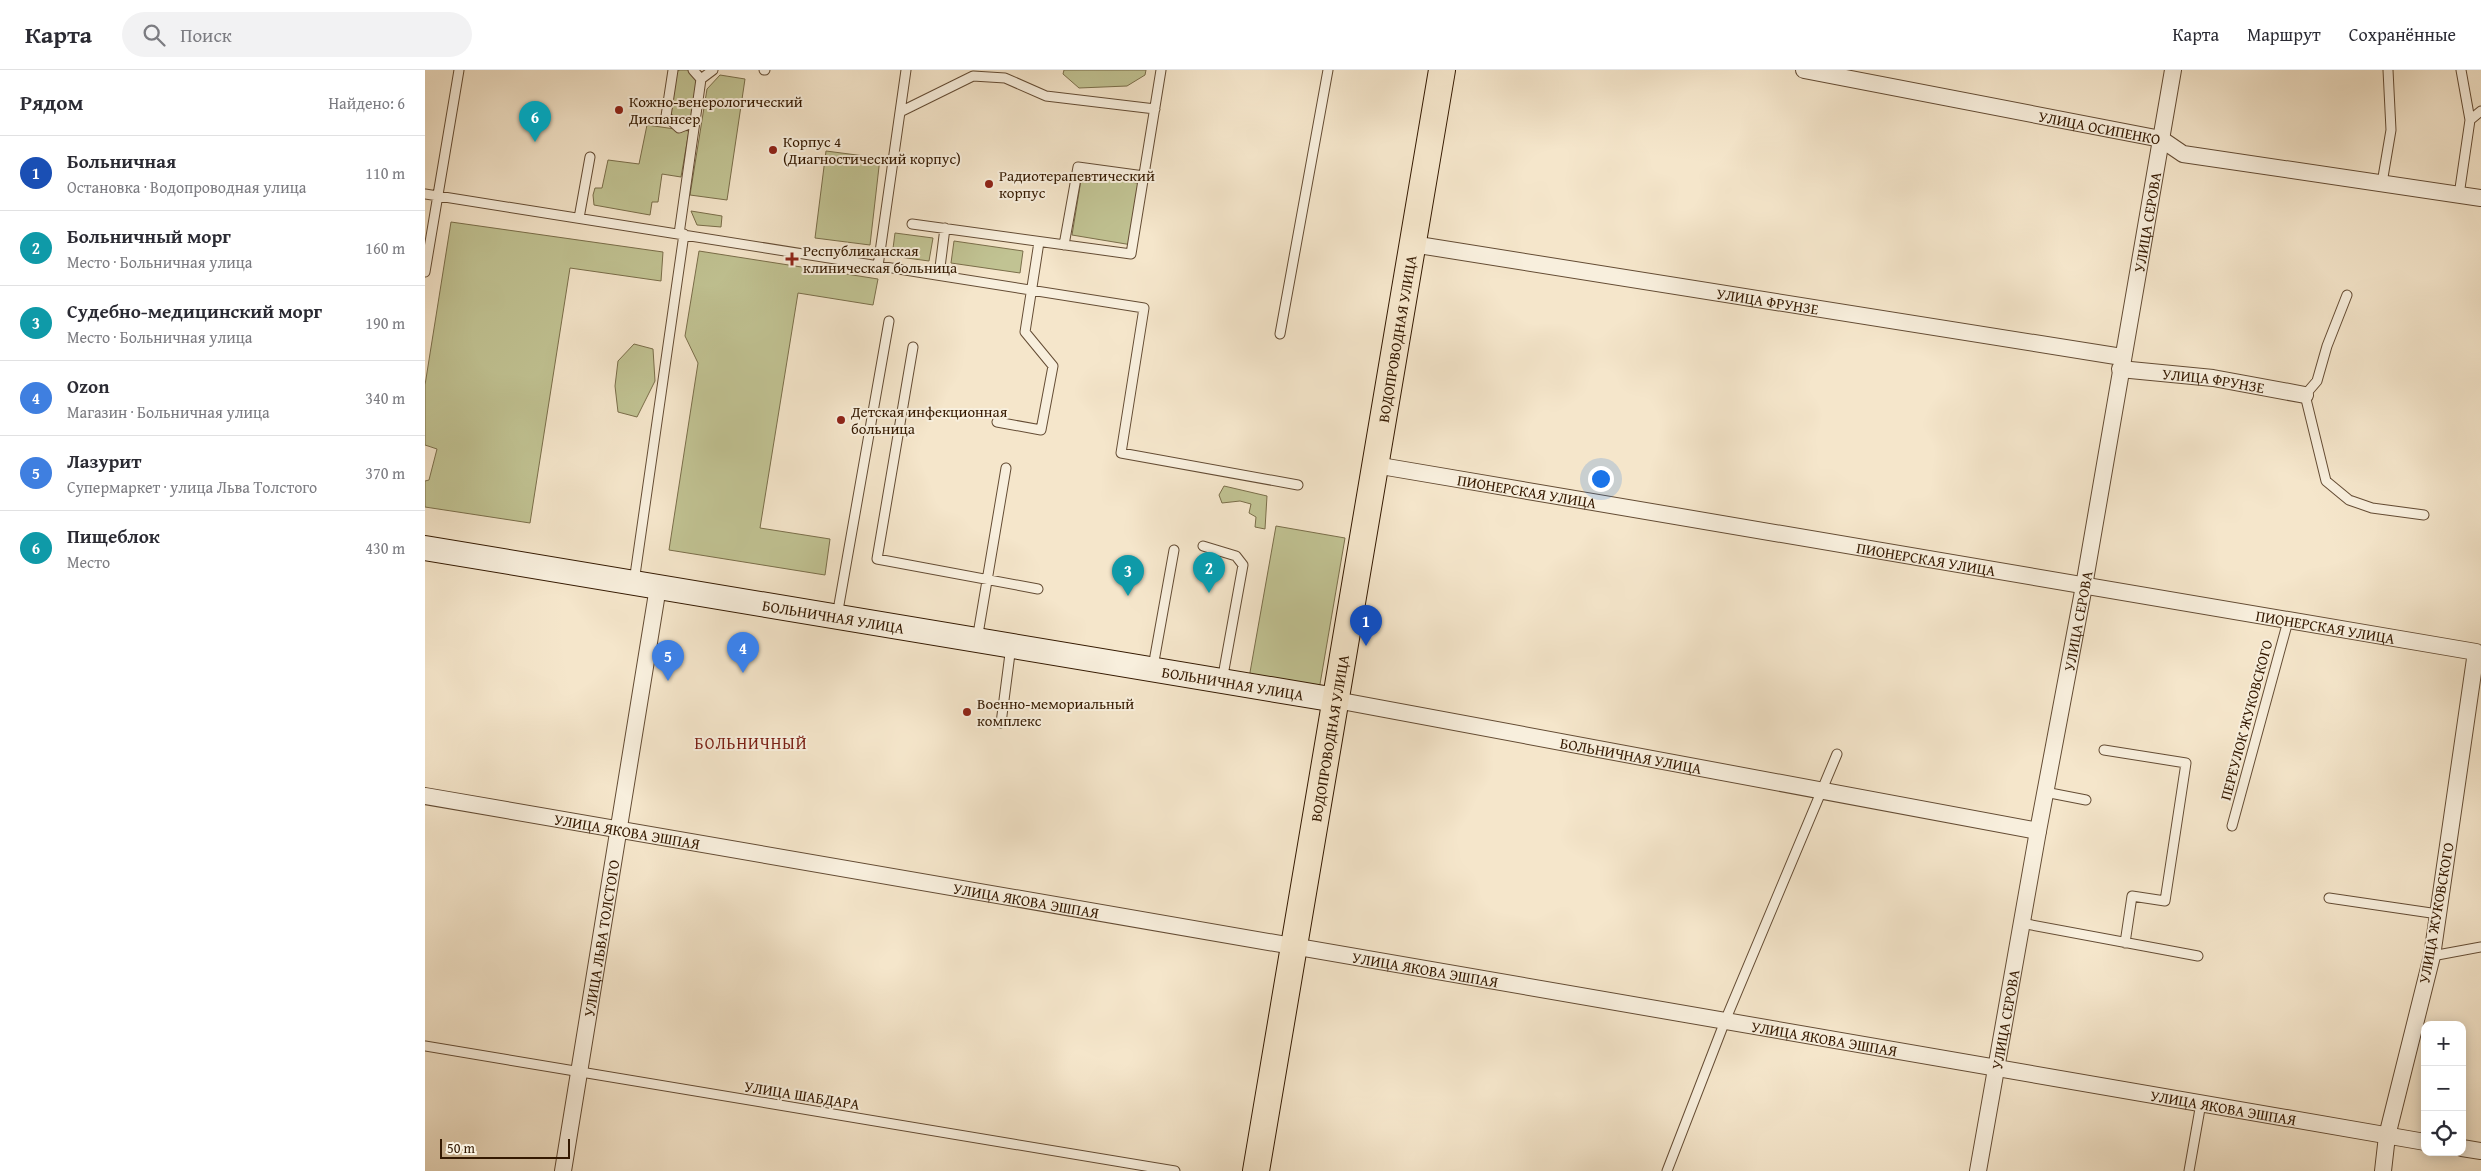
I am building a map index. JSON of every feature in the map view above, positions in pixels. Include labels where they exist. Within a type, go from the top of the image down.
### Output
[{"type":"main road","name":"ВОДОПРОВОДНАЯ УЛИЦА","points":[[1256,1171],[1442,70]]},
{"type":"street","name":"УЛИЦА ОСИПЕНКО","points":[[1804,70],[2161,139],[2183,154],[2481,198]]},
{"type":"street","name":"УЛИЦА СЕРОВА","points":[[1978,1171],[2021,924],[2084,586],[2173,70]]},
{"type":"street","name":"УЛИЦА ФРУНЗЕ","points":[[1412,244],[2305,395]]},
{"type":"street","name":"ПИОНЕРСКАЯ УЛИЦА","points":[[1375,465],[2476,652]]},
{"type":"street","name":"БОЛЬНИЧНАЯ УЛИЦА","points":[[425,548],[1336,700],[2038,831]]},
{"type":"street","name":"УЛИЦА ЛЬВА ТОЛСТОГО","points":[[563,1171],[658,586]]},
{"type":"street","name":"УЛИЦА ЖУКОВСКОГО","points":[[2383,1171],[2387,1136],[2431,956],[2476,652]]},
{"type":"street","name":"УЛИЦА ЯКОВА ЭШПАЯ","points":[[425,796],[1294,948],[2421,1141]]},
{"type":"street","points":[[2466,1149],[2481,1151]]},
{"type":"lane","points":[[425,272],[459,70]]},
{"type":"lane","points":[[693,70],[701,79]]},
{"type":"lane","points":[[634,583],[682,234],[694,122],[701,79],[713,70]]},
{"type":"lane","points":[[878,266],[906,70]]},
{"type":"lane","points":[[912,224],[1131,254],[1161,70]]},
{"type":"lane","points":[[1280,334],[1328,70]]},
{"type":"lane","points":[[2382,183],[2391,130],[2388,70]]},
{"type":"lane","points":[[2459,195],[2470,120],[2461,70]]},
{"type":"lane","points":[[675,71],[666,116],[679,128],[694,122]]},
{"type":"lane","points":[[900,112],[973,76],[1005,78],[1046,96],[1155,109]]},
{"type":"lane","points":[[2470,120],[2481,111]]},
{"type":"lane","points":[[579,218],[590,157]]},
{"type":"lane","points":[[1064,245],[1078,166],[1144,176]]},
{"type":"lane","points":[[425,194],[1144,308],[1121,453],[1298,485]]},
{"type":"lane","points":[[939,275],[945,228]]},
{"type":"lane","points":[[997,422],[1041,430],[1053,366],[1025,332],[1039,242]]},
{"type":"lane","points":[[2347,295],[2327,346],[2317,381],[2305,395],[2326,481],[2349,500],[2371,508],[2424,516]]},
{"type":"lane","points":[[837,616],[889,321]]},
{"type":"lane","points":[[913,347],[877,559],[1038,590]]},
{"type":"lane","points":[[977,640],[1006,468]]},
{"type":"lane","points":[[1203,546],[1236,556],[1243,566],[1222,681]]},
{"type":"lane","points":[[1152,669],[1174,550]]},
{"type":"lane","name":"ПЕРЕУЛОК ЖУКОВСКОГО","points":[[2232,826],[2288,621]]},
{"type":"lane","points":[[1001,723],[1011,646]]},
{"type":"lane","points":[[2104,750],[2186,763],[2165,901],[2132,896],[2125,943]]},
{"type":"lane","points":[[1667,1171],[1725,1021],[1837,754]]},
{"type":"lane","points":[[2045,792],[2086,800]]},
{"type":"lane","points":[[2329,898],[2438,914]]},
{"type":"lane","points":[[2021,924],[2198,956]]},
{"type":"lane","points":[[2431,956],[2481,947]]},
{"type":"lane","name":"УЛИЦА ШАБДАРА","points":[[425,1046],[1175,1171]]},
{"type":"lane","points":[[2189,1171],[2201,1103]]},
{"type":"green space","points":[[680,70],[693,70],[701,79],[694,122],[679,128],[666,117],[673,73]]},
{"type":"green space","points":[[1064,70],[1146,70],[1145,75],[1127,86],[1079,88],[1063,74]]},
{"type":"green space","points":[[720,75],[745,79],[727,200],[690,195],[707,89]]},
{"type":"green space","points":[[647,125],[689,131],[681,177],[662,174],[658,202],[652,202],[650,215],[594,205],[593,195],[595,188],[602,188],[608,160],[639,164]]},
{"type":"green space","points":[[826,151],[880,158],[870,245],[815,238]]},
{"type":"green space","points":[[1082,174],[1143,184],[1132,245],[1072,235]]},
{"type":"green space","points":[[691,211],[722,216],[721,227],[697,225]]},
{"type":"green space","points":[[451,222],[663,252],[661,281],[570,268],[530,523],[425,507],[425,481],[429,480],[437,449],[425,445],[425,385]]},
{"type":"green space","points":[[895,233],[933,238],[929,261],[892,256]]},
{"type":"green space","points":[[954,241],[1023,251],[1020,273],[951,263]]},
{"type":"green space","points":[[699,251],[878,279],[873,305],[798,293],[760,528],[830,539],[825,575],[669,550],[698,363],[685,336]]},
{"type":"green space","points":[[634,344],[653,349],[655,381],[637,417],[618,412],[615,386],[618,361]]},
{"type":"green space","points":[[1224,486],[1267,496],[1265,529],[1255,527],[1256,517],[1249,513],[1251,504],[1240,501],[1222,503],[1219,495]]},
{"type":"green space","points":[[1276,526],[1345,538],[1319,690],[1249,678]]},
{"type":"place","name":"Кожно-венерологический Диспансер","points":[[619,110]]},
{"type":"place","name":"Пищеблок","points":[[535,142]]},
{"type":"place","name":"Корпус 4 (Диагностический корпус)","points":[[773,150]]},
{"type":"place","name":"Радиотерапевтический корпус","points":[[989,184]]},
{"type":"place","name":"Республиканская клиническая больница","points":[[792,259]]},
{"type":"place","name":"Детская инфекционная больница","points":[[841,420]]},
{"type":"place","name":"Больничный морг","points":[[1209,593]]},
{"type":"place","name":"Судебно-медицинский морг","points":[[1128,596]]},
{"type":"place","name":"Больничная","points":[[1366,646]]},
{"type":"place","name":"Ozon","points":[[743,673]]},
{"type":"place","name":"Лазурит","points":[[668,681]]},
{"type":"place","name":"Военно-мемориальный комплекс","points":[[967,712]]},
{"type":"district","name":"БОЛЬНИЧНЫЙ","points":[[751,743]]}]
